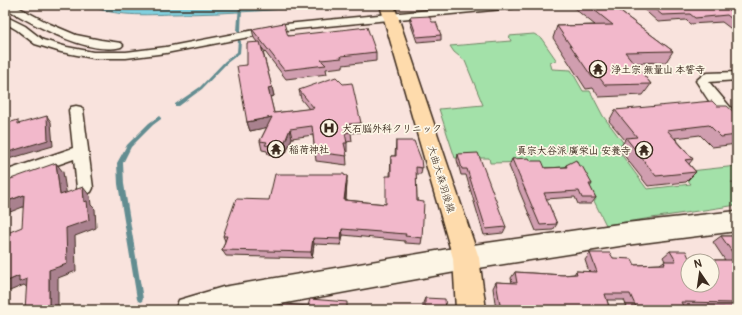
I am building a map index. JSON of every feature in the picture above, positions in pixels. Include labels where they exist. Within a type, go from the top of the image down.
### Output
[{"type":"main road","name":"大曲大森羽後線","points":[[389,10],[466,258],[471,310]]},
{"type":"street","points":[[7,5],[58,33],[80,41],[100,45],[125,45],[196,40],[210,41]]},
{"type":"street","points":[[5,19],[21,28],[39,42],[65,50],[93,55],[126,55],[166,50],[286,26],[389,10],[513,5]]},
{"type":"street","points":[[5,27],[21,28]]},
{"type":"street","points":[[737,76],[708,77],[702,81],[719,104],[737,124]]},
{"type":"street","points":[[76,110],[85,188]]},
{"type":"street","points":[[5,177],[80,151]]},
{"type":"street","points":[[189,310],[224,301],[466,258],[626,234],[737,220]]},
{"type":"green space","points":[[534,34],[541,38],[557,61],[550,62],[552,69],[571,70],[583,91],[590,91],[603,116],[625,145],[615,146],[647,189],[691,184],[681,172],[737,166],[737,181],[731,182],[737,188],[737,205],[606,225],[578,169],[543,171],[538,162],[490,163],[489,158],[455,158],[439,109],[483,105],[465,61],[454,52],[450,46],[511,41],[509,36]]},
{"type":"water","points":[[89,5],[338,5],[235,12],[141,15],[109,12]]},
{"type":"building","points":[[588,5],[611,5],[673,51],[625,52],[651,84],[605,85],[599,77],[592,77],[557,26],[613,25]]},
{"type":"building","points":[[650,5],[737,5],[737,23],[727,15],[695,18],[690,14],[662,15]]},
{"type":"building","points":[[429,16],[432,22],[436,22],[441,35],[417,37],[410,17]]},
{"type":"building","points":[[284,23],[288,36],[367,27],[376,52],[321,60],[326,65],[284,70],[252,29]]},
{"type":"building","points":[[260,42],[272,87],[268,88],[274,113],[314,108],[299,90],[336,77],[343,84],[352,83],[361,123],[349,124],[351,132],[345,133],[347,143],[344,143],[347,156],[315,152],[312,126],[290,129],[284,144],[279,144],[278,147],[265,145],[267,142],[260,141],[272,117],[247,122],[237,66],[247,65],[247,43]]},
{"type":"building","points":[[712,101],[717,106],[727,106],[737,115],[737,135],[721,137],[709,125],[667,130],[693,159],[685,160],[696,172],[656,176],[626,138],[637,137],[615,110]]},
{"type":"building","points":[[47,116],[48,140],[5,153],[5,124],[18,120],[18,124]]},
{"type":"building","points":[[396,141],[414,141],[421,159],[422,168],[416,167],[417,201],[424,202],[422,238],[405,236],[406,234],[342,229],[341,239],[313,238],[311,252],[222,250],[227,236],[223,236],[236,199],[269,200],[275,174],[344,174],[347,176],[344,200],[386,204],[386,176],[391,176],[391,156],[396,156]]},
{"type":"building","points":[[478,153],[506,227],[486,229],[467,169],[462,169],[458,154]]},
{"type":"building","points":[[529,158],[531,161],[542,161],[545,168],[567,167],[566,165],[576,160],[579,166],[582,166],[592,184],[589,184],[596,198],[582,198],[579,191],[544,193],[557,224],[540,225],[512,159]]},
{"type":"building","points":[[56,163],[60,195],[83,187],[84,202],[87,201],[89,220],[66,228],[67,264],[49,270],[49,310],[25,310],[27,279],[19,282],[19,276],[5,282],[5,234],[22,227],[24,195],[5,202],[5,181]]},
{"type":"building","points":[[721,236],[737,236],[737,259]]},
{"type":"building","points":[[670,251],[686,251],[687,253],[680,253],[680,293],[720,293],[720,260],[737,260],[737,309],[733,303],[681,302],[685,310],[641,310],[640,307],[636,307],[630,294],[605,294],[610,310],[501,310],[496,282],[517,283],[515,272],[563,275],[577,274],[576,271],[597,272],[590,253],[610,253],[613,258],[632,259],[635,265],[665,264],[664,261],[676,261]]},
{"type":"building","points":[[425,298],[445,299],[446,310],[425,310]]},
{"type":"building","points":[[310,299],[347,302],[347,310],[265,310],[286,304],[308,306]]},
{"type":"waterway","points":[[239,31],[240,6]]},
{"type":"waterway","points":[[177,105],[201,88],[226,62],[239,52],[239,41]]},
{"type":"waterway","points":[[140,299],[121,184],[120,163],[129,146],[159,118]]},
{"type":"place","name":"浄土宗 無量山 本誓寺","points":[[598,69]]},
{"type":"place","name":"大石脳外科クリニック","points":[[329,128]]},
{"type":"place","name":"稲荷神社","points":[[276,149]]},
{"type":"place","name":"真宗大谷派 廣栄山 安養寺","points":[[644,150]]}]
